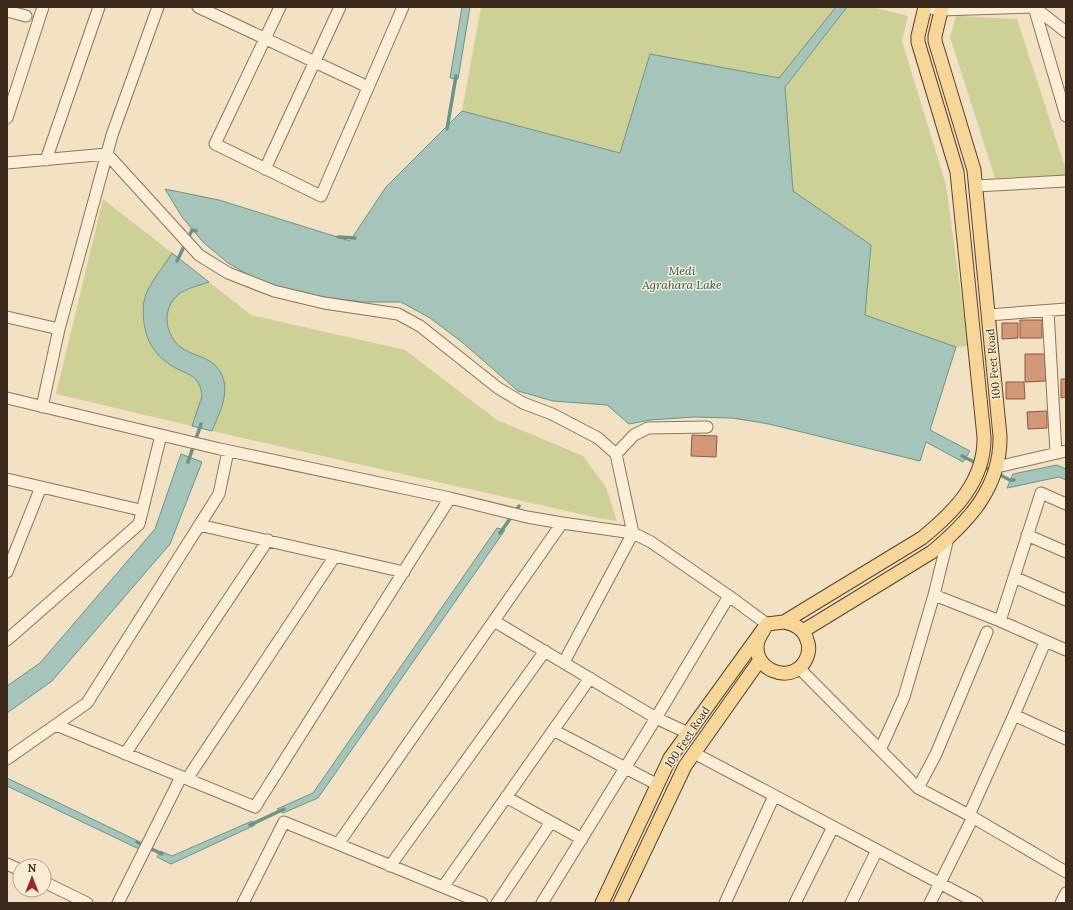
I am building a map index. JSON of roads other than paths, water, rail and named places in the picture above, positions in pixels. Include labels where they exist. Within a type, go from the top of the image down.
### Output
[{"type":"main road","name":"100 Feet Road","points":[[784,622],[922,538],[937,526],[961,501],[975,478],[981,463],[984,446],[957,172],[918,42],[925,7]]},
{"type":"main road","name":"100 Feet Road","points":[[803,631],[932,552],[974,511],[990,486],[997,467],[1000,446],[976,186],[974,170],[935,36],[941,9]]},
{"type":"main road","points":[[784,622],[798,626],[803,631],[809,643],[809,650],[804,663],[799,668],[787,673],[774,672],[760,660],[757,648],[758,641],[767,624],[784,622]]},
{"type":"main road","name":"100 Feet Road","points":[[602,903],[670,758],[767,624]]},
{"type":"main road","name":"100 Feet Road","points":[[620,903],[685,766],[760,660]]},
{"type":"street","points":[[7,118],[43,7]]},
{"type":"street","points":[[46,160],[99,7]]},
{"type":"street","points":[[42,407],[58,329],[106,154],[158,7]]},
{"type":"street","points":[[198,7],[221,12],[265,39],[368,87]]},
{"type":"street","points":[[280,7],[215,144],[321,196],[403,7]]},
{"type":"street","points":[[265,169],[340,7]]},
{"type":"street","points":[[925,7],[941,9],[1034,7],[1066,32]]},
{"type":"street","points":[[1034,7],[1066,116]]},
{"type":"street","points":[[7,11],[26,16]]},
{"type":"street","points":[[7,163],[106,154]]},
{"type":"street","points":[[106,154],[199,255],[228,273],[274,290],[324,303],[398,314],[420,326],[498,388],[522,403],[552,414],[598,438],[616,454],[633,533],[564,662]]},
{"type":"street","points":[[976,186],[1066,180]]},
{"type":"street","points":[[988,315],[1066,309]]},
{"type":"street","points":[[997,467],[1061,452],[1048,311]]},
{"type":"street","points":[[7,317],[58,329]]},
{"type":"street","points":[[7,398],[224,450],[450,498],[562,524],[633,533],[651,542],[767,624]]},
{"type":"street","points":[[616,454],[634,435],[648,428],[707,427]]},
{"type":"street","points":[[7,640],[139,524],[161,435]]},
{"type":"street","points":[[7,759],[87,703],[219,494],[224,450]]},
{"type":"street","points":[[7,479],[136,509]]},
{"type":"street","points":[[7,572],[41,487]]},
{"type":"street","points":[[1000,621],[1041,493],[1066,504]]},
{"type":"street","points":[[56,725],[255,807],[450,498]]},
{"type":"street","points":[[338,844],[562,524]]},
{"type":"street","points":[[199,525],[404,572]]},
{"type":"street","points":[[1027,535],[1066,552]]},
{"type":"street","points":[[880,750],[904,697],[934,595],[948,538]]},
{"type":"street","points":[[125,754],[268,540]]},
{"type":"street","points":[[118,903],[184,778],[335,556]]},
{"type":"street","points":[[1014,577],[1066,600]]},
{"type":"street","points":[[934,595],[1000,621],[1066,650]]},
{"type":"street","points":[[542,903],[626,768],[729,596]]},
{"type":"street","points":[[494,621],[656,718],[688,733]]},
{"type":"street","points":[[918,788],[936,754],[987,632]]},
{"type":"street","points":[[930,903],[971,816],[1043,647]]},
{"type":"street","points":[[390,866],[545,651]]},
{"type":"street","points":[[799,668],[918,788],[971,816],[1066,872]]},
{"type":"street","points":[[443,887],[590,678]]},
{"type":"street","points":[[1014,715],[1066,739]]},
{"type":"street","points":[[553,730],[658,784]]},
{"type":"street","points":[[694,753],[977,903]]},
{"type":"street","points":[[724,903],[774,796]]},
{"type":"street","points":[[506,797],[582,839]]},
{"type":"street","points":[[243,903],[284,822],[482,903]]},
{"type":"street","points":[[497,903],[551,822]]},
{"type":"street","points":[[795,903],[833,827]]},
{"type":"street","points":[[851,903],[877,850]]},
{"type":"street","points":[[52,886],[87,903]]},
{"type":"street","points":[[1061,903],[1066,893]]},
{"type":"water","points":[[462,7],[470,7],[458,79],[450,78]]},
{"type":"water","name":"Medi Agrahara Lake","points":[[836,7],[847,7],[785,87],[793,191],[871,245],[865,315],[956,347],[930,430],[970,451],[963,462],[926,442],[920,461],[769,424],[732,418],[694,417],[650,420],[629,424],[607,405],[553,401],[518,391],[462,342],[430,318],[401,302],[362,302],[316,296],[271,285],[256,279],[228,263],[203,242],[182,217],[165,189],[219,200],[350,241],[386,187],[462,111],[620,153],[650,54],[779,78]]},
{"type":"water","points":[[172,253],[209,282],[189,289],[178,295],[169,308],[167,322],[172,337],[176,343],[187,351],[214,364],[222,375],[225,389],[223,404],[212,431],[192,426],[202,396],[199,383],[192,376],[172,366],[161,358],[150,343],[145,331],[143,309],[146,294]]},
{"type":"water","points":[[181,454],[202,462],[170,544],[52,681],[7,713],[7,686],[40,663],[155,529]]},
{"type":"water","points":[[1057,465],[1066,469],[1066,480],[1059,477],[1007,488],[1013,474]]},
{"type":"water","points":[[497,528],[505,530],[318,798],[283,813],[277,809],[313,793]]},
{"type":"water","points":[[7,778],[142,843],[139,849],[7,786]]},
{"type":"water","points":[[252,821],[255,825],[171,864],[157,857],[160,851],[172,856]]},
{"type":"waterway","points":[[447,129],[456,76]]},
{"type":"waterway","points":[[177,261],[192,230],[196,231]]},
{"type":"waterway","points":[[338,237],[355,238]]},
{"type":"waterway","points":[[188,462],[201,424]]},
{"type":"waterway","points":[[962,456],[992,471]]},
{"type":"waterway","points":[[998,474],[1010,480],[1014,480]]},
{"type":"waterway","points":[[500,533],[519,506]]},
{"type":"waterway","points":[[250,825],[284,809]]},
{"type":"waterway","points":[[137,842],[162,854]]}]
